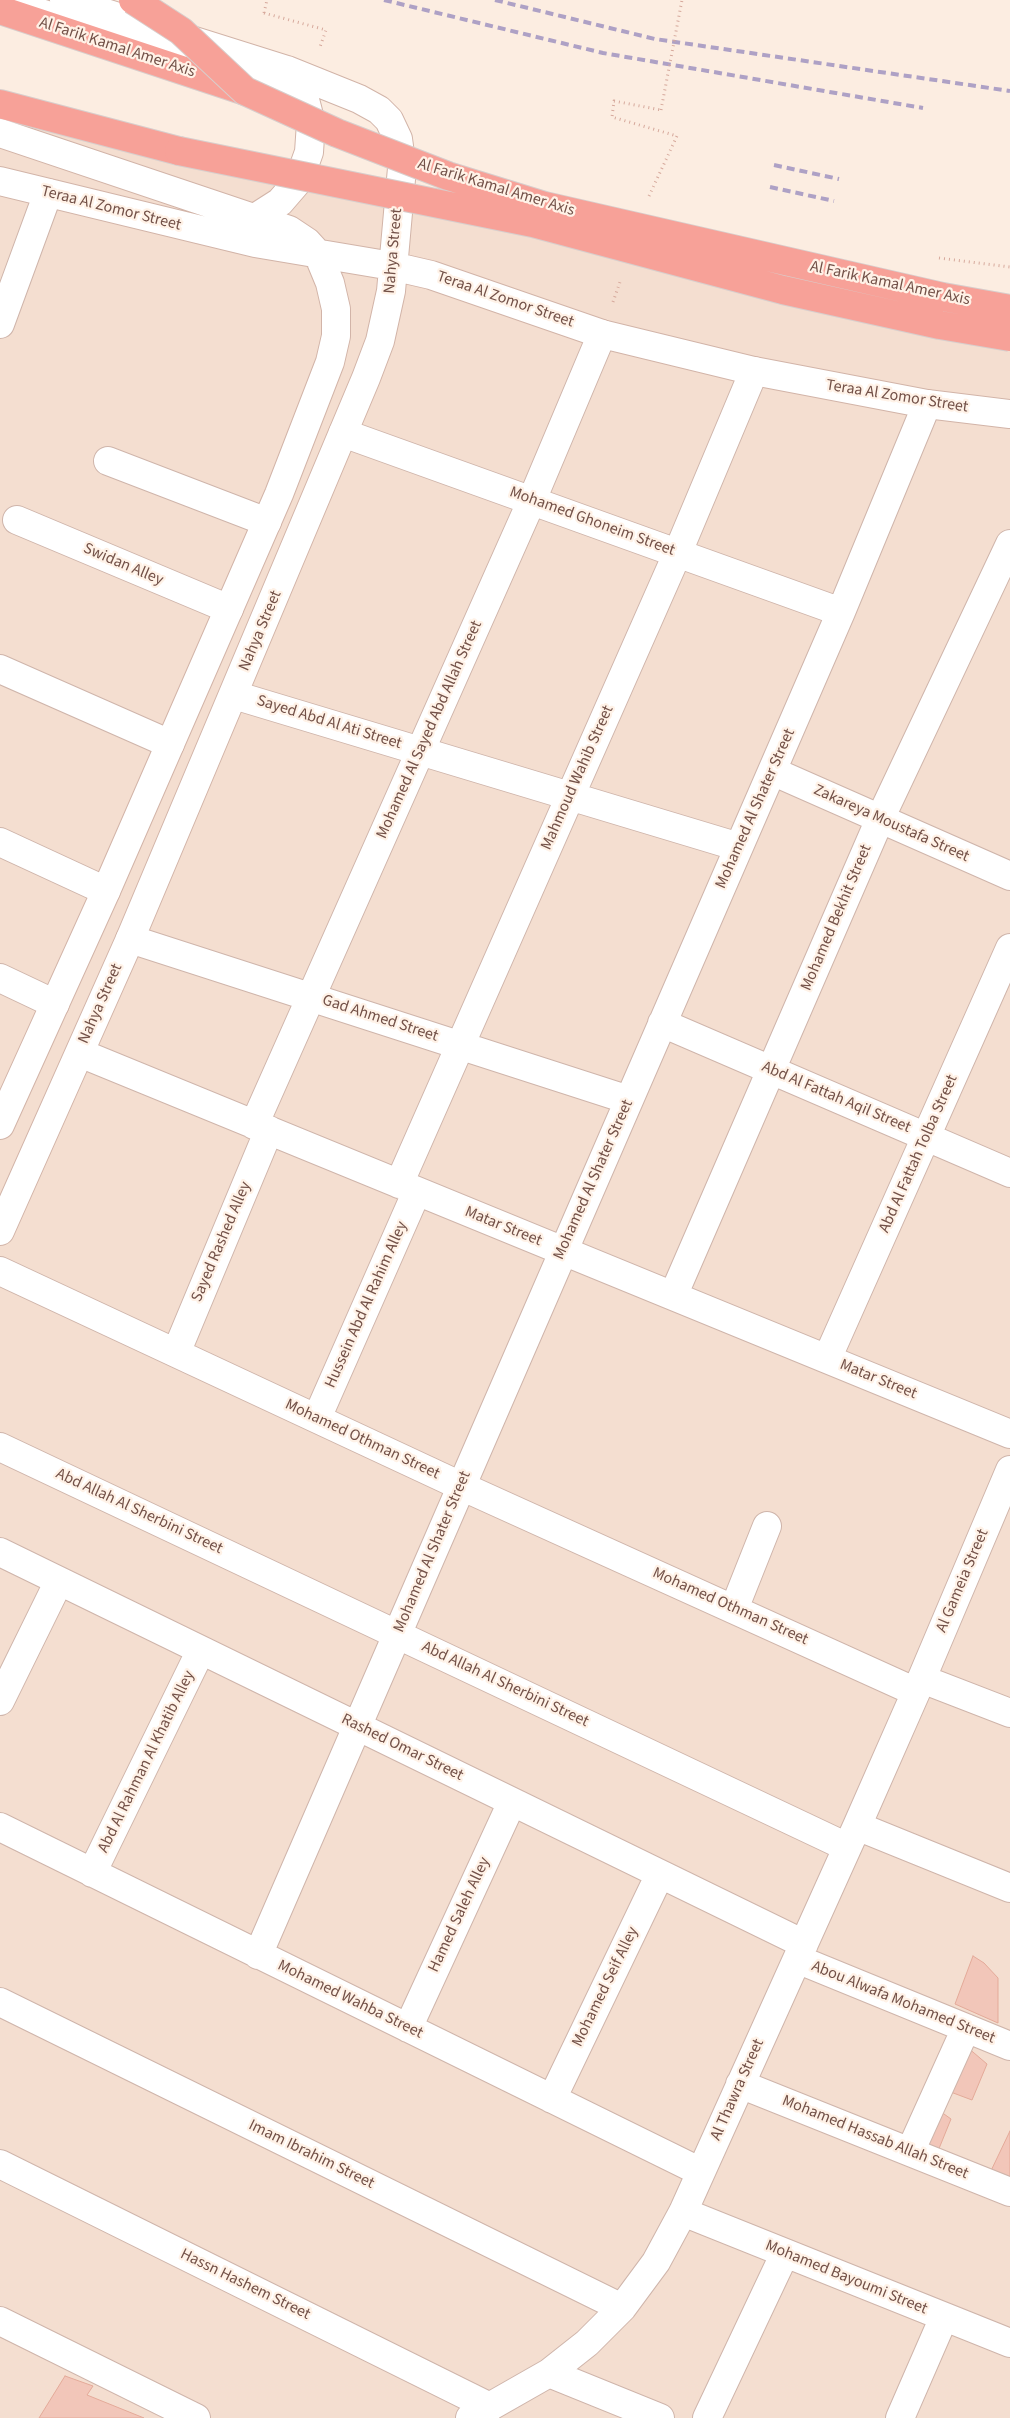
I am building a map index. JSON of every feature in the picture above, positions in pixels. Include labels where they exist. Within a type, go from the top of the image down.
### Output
[{"type":"highway","points":[[133,0],[181,31],[245,90]]},
{"type":"highway","name":"Al Farik Kamal Amer Axis","points":[[0,10],[245,90],[337,133],[448,176],[545,206],[942,297],[1010,310]]},
{"type":"highway","name":"Al Farik Kamal Amer Axis","points":[[0,104],[179,151],[533,223],[782,290],[940,325],[1010,338]]},
{"type":"street","name":"Nahya Street","points":[[0,1231],[130,939],[234,695],[380,341],[392,278],[402,168],[398,139],[389,120],[379,110],[359,99],[293,80],[64,0]]},
{"type":"street","points":[[256,218],[280,202],[299,180],[309,152],[311,123],[304,96],[293,80]]},
{"type":"street","points":[[0,133],[288,230],[308,242],[318,254],[330,283],[336,309],[336,327],[330,362],[267,522],[55,1004],[6,1097],[0,1125]]},
{"type":"street","name":"Teraa Al Zomor Street","points":[[0,181],[195,230],[318,254],[392,278],[431,275],[602,334],[754,371],[927,404],[1010,414]]},
{"type":"street","points":[[1,320],[48,193]]},
{"type":"street","points":[[330,283],[338,276],[358,270],[392,278]]},
{"type":"street","name":"Mohamed Al Sayed Abd Allah Street","points":[[262,1128],[312,997],[532,500],[602,334]]},
{"type":"street","name":"Mahmoud Wahib Street","points":[[408,1188],[461,1045],[678,552],[754,371]]},
{"type":"street","name":"Mohamed Al Shater Street","points":[[258,1954],[841,612],[927,404]]},
{"type":"street","name":"Mohamed Ghoneim Street","points":[[343,433],[841,612]]},
{"type":"street","points":[[108,461],[267,522]]},
{"type":"street","name":"Swidan Alley","points":[[18,520],[229,609]]},
{"type":"street","name":"Mohamed Bekhit Street","points":[[673,1296],[880,819],[1010,544]]},
{"type":"street","points":[[0,669],[170,744]]},
{"type":"street","name":"Sayed Abd Al Ati Street","points":[[234,695],[739,847]]},
{"type":"street","name":"Zakareya Moustafa Street","points":[[772,771],[1010,876]]},
{"type":"street","points":[[0,842],[106,891]]},
{"type":"street","name":"Gad Ahmed Street","points":[[130,939],[629,1100]]},
{"type":"street","name":"Abd Al Fattah Tolba Street","points":[[827,1359],[1010,948]]},
{"type":"street","points":[[0,978],[55,1004]]},
{"type":"street","name":"Abd Al Fattah Aqil Street","points":[[662,1023],[1010,1173]]},
{"type":"street","name":"Matar Street","points":[[80,1053],[1010,1434]]},
{"type":"street","name":"Sayed Rashed Alley","points":[[176,1353],[262,1128]]},
{"type":"street","name":"Hussein Abd Al Rahim Alley","points":[[317,1418],[408,1188]]},
{"type":"street","name":"Mohamed Othman Street","points":[[0,1271],[461,1486],[734,1609],[919,1685],[1010,1713]]},
{"type":"street","name":"Abd Allah Al Sherbini Street","points":[[0,1447],[397,1634],[852,1837],[1010,1888]]},
{"type":"street","name":"Al Gameia Street","points":[[919,1685],[1008,1481]]},
{"type":"street","points":[[734,1609],[768,1526]]},
{"type":"street","name":"Rashed Omar Street","points":[[0,1552],[660,1874],[800,1952]]},
{"type":"street","points":[[0,1701],[59,1581]]},
{"type":"street","name":"Abd Al Rahman Al Khatib Alley","points":[[92,1873],[201,1650]]},
{"type":"street","name":"Al Thawra Street","points":[[480,2413],[549,2373],[587,2343],[622,2308],[656,2262],[683,2212],[919,1685]]},
{"type":"street","name":"Hamed Saleh Alley","points":[[408,2028],[512,1802]]},
{"type":"street","name":"Mohamed Wahba Street","points":[[0,1827],[701,2172]]},
{"type":"street","name":"Mohamed Seif Alley","points":[[552,2099],[660,1874]]},
{"type":"street","name":"Abou Alwafa Mohamed Street","points":[[800,1952],[966,2028],[1010,2046]]},
{"type":"street","name":"Imam Ibrahim Street","points":[[0,2002],[622,2308]]},
{"type":"street","points":[[910,2152],[966,2028]]},
{"type":"street","name":"Mohamed Hassab Allah Street","points":[[740,2084],[1010,2192]]},
{"type":"street","name":"Hassn Hashem Street","points":[[0,2164],[480,2413]]},
{"type":"street","name":"Mohamed Bayoumi Street","points":[[683,2212],[1010,2343]]},
{"type":"street","points":[[707,2418],[785,2253]]},
{"type":"street","points":[[900,2418],[944,2317]]},
{"type":"street","points":[[0,2321],[196,2418]]},
{"type":"street","points":[[549,2373],[660,2418]]},
{"type":"lane","points":[[12,0],[293,80]]},
{"type":"path","points":[[266,0],[264,13],[326,30]]},
{"type":"path","points":[[614,101],[661,110],[682,0]]},
{"type":"shaded area","points":[[0,93],[510,225],[1010,336],[1010,2418],[0,2418]]},
{"type":"building","points":[[973,1956],[984,1963],[998,1978],[998,2023],[955,2004]]},
{"type":"building","points":[[967,2047],[987,2064],[972,2100],[948,2091]]},
{"type":"building","points":[[937,2109],[951,2119],[938,2151],[920,2140]]},
{"type":"building","points":[[1010,2131],[1010,2183],[988,2177]]},
{"type":"building","points":[[65,2376],[93,2386],[87,2395],[144,2418],[39,2418]]},
{"type":"railway","points":[[384,0],[603,53],[923,108]]},
{"type":"railway","points":[[495,0],[655,39],[1010,91]]},
{"type":"railway","points":[[774,165],[839,179]]},
{"type":"railway","points":[[770,187],[834,201]]}]
